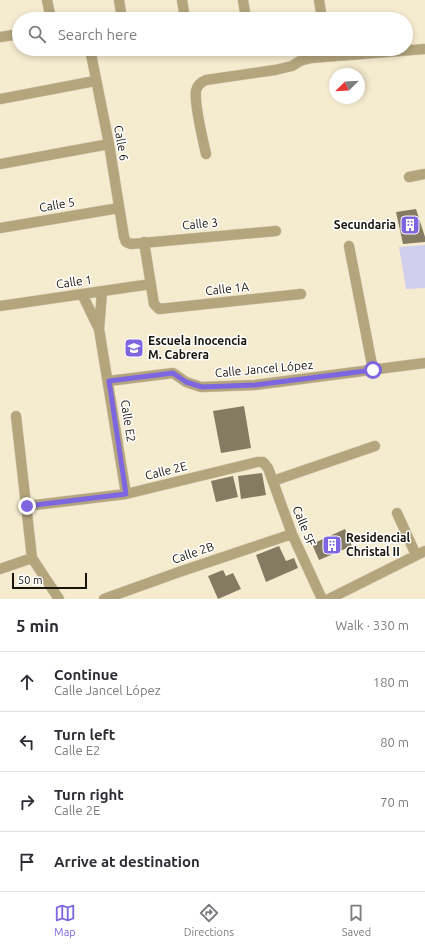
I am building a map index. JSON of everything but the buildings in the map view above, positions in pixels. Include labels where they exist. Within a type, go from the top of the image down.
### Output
[{"type":"street","points":[[46,0],[49,12]]},
{"type":"street","points":[[119,0],[121,12]]},
{"type":"street","points":[[182,0],[184,12]]},
{"type":"street","points":[[243,0],[245,12]]},
{"type":"street","points":[[319,0],[321,12]]},
{"type":"street","points":[[0,37],[12,35]]},
{"type":"street","points":[[413,49],[425,49]]},
{"type":"street","name":"Calle 6","points":[[91,56],[109,144],[126,242]]},
{"type":"street","points":[[206,154],[196,96],[199,85],[209,79],[275,70],[292,66],[315,56]]},
{"type":"street","points":[[0,99],[96,81]]},
{"type":"street","points":[[0,164],[109,144]]},
{"type":"street","points":[[409,177],[425,174]]},
{"type":"street","name":"Calle 5","points":[[0,228],[119,208]]},
{"type":"street","name":"Calle 3","points":[[126,242],[131,244],[276,231]]},
{"type":"street","points":[[144,242],[150,284]]},
{"type":"street","points":[[349,246],[373,370]]},
{"type":"street","name":"Calle 1","points":[[0,306],[150,284]]},
{"type":"street","name":"Calle 1A","points":[[150,284],[154,304],[157,308],[161,309],[300,294]]},
{"type":"street","name":"Calle E2","points":[[99,329],[102,292]]},
{"type":"street","name":"Calle E2","points":[[82,294],[99,329],[109,381],[126,494]]},
{"type":"street","name":"Calle Jancel López","points":[[109,381],[173,373],[186,382],[202,387],[255,385],[425,363]]},
{"type":"street","points":[[16,416],[32,558],[60,599]]},
{"type":"street","points":[[275,480],[376,446]]},
{"type":"street","name":"Calle 2E","points":[[27,506],[126,494],[257,462],[263,462]]},
{"type":"street","name":"Calle 5F","points":[[263,462],[275,480],[292,534],[322,599]]},
{"type":"street","points":[[329,599],[421,553],[397,513]]},
{"type":"street","name":"Calle 2B","points":[[104,599],[292,534]]},
{"type":"street","points":[[0,569],[32,558]]},
{"type":"shaded area","points":[[425,245],[425,288],[406,289],[399,247]]},
{"type":"place","name":"Secundaria","points":[[410,225]]},
{"type":"place","name":"Escuela Inocencia M. Cabrera","points":[[134,348]]},
{"type":"place","name":"Residencial Christal II","points":[[332,545]]},
{"type":"route","points":[[27,506],[126,494],[109,381],[173,373],[186,382],[202,387],[255,385],[373,370]]}]
